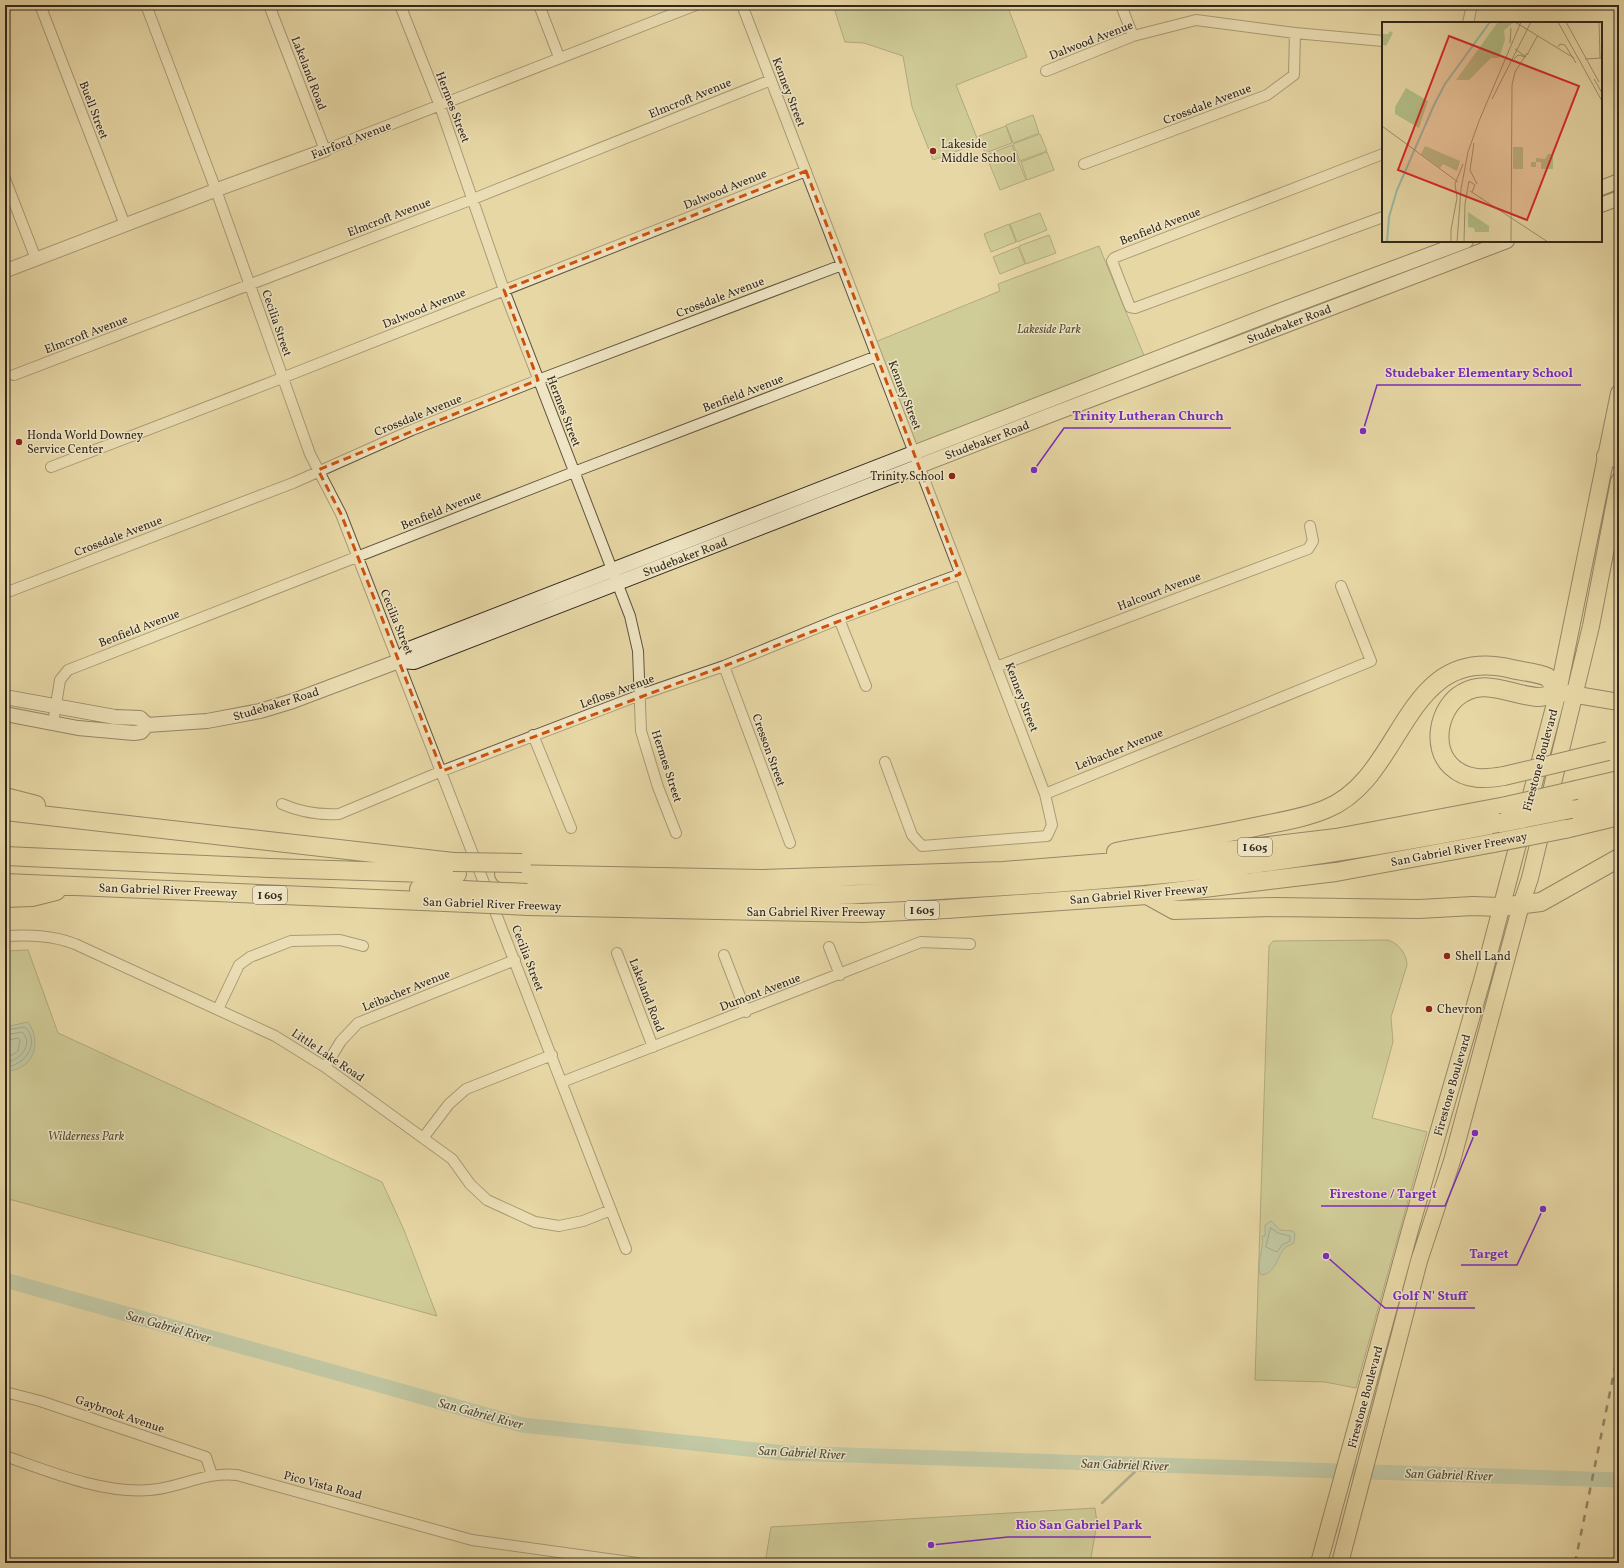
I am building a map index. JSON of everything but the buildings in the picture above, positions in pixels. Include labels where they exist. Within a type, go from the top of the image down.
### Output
[{"type":"highway","points":[[1003,872],[1223,834],[1287,820],[1326,809],[1347,797],[1363,783],[1387,750],[1426,690],[1440,679],[1456,671],[1478,665],[1504,667],[1547,677],[1558,692],[1538,697],[1484,686],[1463,692],[1444,712],[1440,722],[1441,746],[1451,767],[1472,778],[1486,779],[1614,750]]},
{"type":"highway","name":"San Gabriel River Freeway","points":[[5,883],[72,886],[460,883],[645,876],[761,879],[1003,872],[1165,858],[1336,838],[1506,806],[1619,780]]},
{"type":"highway","points":[[5,797],[122,825]]},
{"type":"highway","points":[[1568,818],[1619,798]]},
{"type":"highway","points":[[1568,818],[1619,804]]},
{"type":"highway","points":[[5,811],[122,825],[460,883]]},
{"type":"highway","name":"San Gabriel River Freeway","points":[[5,856],[270,868],[460,883],[528,900],[863,914],[1147,895],[1336,872],[1498,832],[1568,818],[1619,816]]},
{"type":"highway","points":[[507,881],[687,894],[811,895],[906,893],[1047,884],[1176,873],[1498,832]]},
{"type":"highway","points":[[528,900],[661,899],[792,901],[935,897],[1022,892],[1175,879],[1253,870],[1498,832]]},
{"type":"highway","points":[[1147,895],[1174,910],[1275,907],[1419,909],[1473,906],[1500,907],[1540,902],[1619,858]]},
{"type":"highway","points":[[5,872],[460,883],[522,863],[645,876]]},
{"type":"highway","points":[[5,898],[32,897],[72,886]]},
{"type":"main road","points":[[1602,188],[1619,181]]},
{"type":"main road","points":[[1603,204],[1619,198]]},
{"type":"main road","points":[[1603,204],[1610,206],[1619,202]]},
{"type":"main road","name":"Studebaker Road","points":[[5,714],[92,729],[134,733],[141,732],[148,725],[207,721],[260,711],[399,661],[414,662],[617,583],[1276,312],[1462,242]]},
{"type":"main road","name":"Studebaker Road","points":[[399,661],[409,649],[612,570],[916,460],[1466,257],[1490,244],[1501,242]]},
{"type":"main road","name":"Firestone Boulevard","points":[[1319,1563],[1423,1183],[1483,977],[1500,907],[1558,692],[1612,458],[1619,393]]},
{"type":"main road","name":"Firestone Boulevard","points":[[1340,1563],[1419,1261],[1452,1161],[1521,905],[1530,878],[1575,696],[1619,481]]},
{"type":"main road","points":[[1558,692],[1619,702]]},
{"type":"main road","name":"Studebaker Road","points":[[5,698],[115,717],[140,718],[148,725]]},
{"type":"main road","points":[[1419,1261],[1417,1245],[1432,1194],[1430,1189],[1423,1183]]},
{"type":"street","name":"Buell Street","points":[[40,5],[125,225]]},
{"type":"street","name":"Cecilia Street","points":[[146,5],[216,190],[310,454],[341,514],[442,771],[626,1249]]},
{"type":"street","name":"Lakeland Road","points":[[269,5],[325,150]]},
{"type":"street","name":"Hermes Street","points":[[400,5],[440,106],[504,290],[630,616],[638,651],[641,731],[658,787],[676,833]]},
{"type":"street","points":[[539,5],[559,57]]},
{"type":"street","name":"Fairford Avenue","points":[[5,271],[440,106],[672,9],[696,5]]},
{"type":"street","name":"Kenney Street","points":[[742,5],[1045,794]]},
{"type":"street","points":[[1121,5],[1133,36]]},
{"type":"street","points":[[1468,22],[1472,5]]},
{"type":"street","name":"Dalwood Avenue","points":[[1046,71],[1133,36],[1196,20],[1295,33],[1382,41]]},
{"type":"street","name":"Crossdale Avenue","points":[[1084,164],[1267,95],[1294,75],[1295,33]]},
{"type":"street","name":"Elmcroft Avenue","points":[[14,375],[250,285],[771,80]]},
{"type":"street","name":"Benfield Avenue","points":[[1382,154],[1121,255],[1114,258],[1112,261],[1130,307],[1135,308],[1382,216]]},
{"type":"street","name":"Dalwood Avenue","points":[[51,467],[282,378],[806,171]]},
{"type":"street","points":[[5,179],[36,259]]},
{"type":"street","points":[[1462,242],[1466,257]]},
{"type":"street","name":"Crossdale Avenue","points":[[5,593],[293,483],[318,470],[412,430],[538,380],[842,265]]},
{"type":"street","name":"Benfield Avenue","points":[[53,723],[60,680],[68,670],[574,472],[877,356]]},
{"type":"street","name":"Halcourt Avenue","points":[[996,667],[1308,549],[1313,541],[1310,526]]},
{"type":"street","name":"Lefloss Avenue","points":[[282,804],[297,811],[326,815],[339,814],[442,771],[640,695],[724,666],[839,619],[960,574]]},
{"type":"street","name":"Leibacher Avenue","points":[[1045,794],[1371,661],[1341,586]]},
{"type":"street","points":[[839,619],[866,686]]},
{"type":"street","name":"Cresson Street","points":[[724,666],[790,843]]},
{"type":"street","points":[[533,736],[571,828]]},
{"type":"street","points":[[886,762],[912,835],[922,846],[1046,836],[1052,825],[1045,794]]},
{"type":"street","name":"Little Lake Road","points":[[5,936],[35,935],[59,937],[275,1036],[325,1067],[452,1159],[470,1184],[487,1200],[535,1222],[559,1226],[583,1221],[611,1210]]},
{"type":"street","points":[[218,1009],[238,965],[250,957],[291,941],[340,940],[363,946]]},
{"type":"street","name":"Dumont Avenue","points":[[562,1082],[746,1012],[922,942],[970,944]]},
{"type":"street","points":[[829,947],[840,975]]},
{"type":"street","name":"Lakeland Road","points":[[617,953],[653,1047]]},
{"type":"street","points":[[724,955],[746,1012]]},
{"type":"street","name":"Leibacher Avenue","points":[[325,1067],[341,1041],[358,1023],[515,960]]},
{"type":"street","points":[[423,1138],[449,1104],[466,1089],[552,1055]]},
{"type":"street","name":"Gaybrook Avenue","points":[[5,1392],[40,1401],[206,1457],[212,1475]]},
{"type":"street","name":"Pico Vista Road","points":[[5,1456],[73,1480],[132,1490],[162,1489],[212,1475],[227,1474],[472,1540],[637,1563]]},
{"type":"highlighted area","points":[[806,171],[960,574],[724,666],[442,771],[341,514],[318,470],[538,380],[504,290]]},
{"type":"green space","points":[[833,5],[1007,5],[1027,57],[956,85],[979,143],[933,160],[912,107],[903,56],[864,43],[845,42]]},
{"type":"green space","points":[[1033,115],[1039,133],[1013,143],[1006,125]]},
{"type":"green space","points":[[1006,126],[1012,143],[985,153],[979,136]]},
{"type":"green space","points":[[1040,134],[1047,151],[1020,161],[1013,144]]},
{"type":"green space","points":[[1012,145],[1026,180],[1000,190],[986,155]]},
{"type":"green space","points":[[1047,152],[1054,170],[1027,180],[1021,162]]},
{"type":"green space","points":[[1040,213],[1047,230],[1017,242],[1010,224]]},
{"type":"green space","points":[[1009,224],[1016,242],[991,252],[984,234]]},
{"type":"green space","points":[[1049,235],[1056,253],[1026,264],[1019,246]]},
{"type":"green space","name":"Lakeside Park","points":[[1099,246],[1145,358],[916,445],[875,342],[1000,291],[998,284]]},
{"type":"green space","points":[[1018,247],[1025,264],[1000,274],[993,257]]},
{"type":"green space","points":[[1273,941],[1392,941],[1404,953],[1407,965],[1391,1017],[1393,1042],[1372,1118],[1427,1132],[1356,1388],[1325,1382],[1255,1380],[1269,946]]},
{"type":"green space","name":"Wilderness Park","points":[[28,950],[58,1033],[382,1182],[404,1230],[437,1316],[5,1198],[5,951]]},
{"type":"green space","points":[[1095,1508],[1097,1523],[1090,1563],[765,1563],[771,1527]]},
{"type":"water","points":[[28,1022],[35,1039],[33,1054],[29,1061],[23,1066],[15,1070],[5,1071],[5,1027]]},
{"type":"water","points":[[1271,1221],[1280,1230],[1293,1231],[1295,1234],[1294,1243],[1284,1249],[1270,1272],[1261,1275],[1259,1271],[1259,1262],[1263,1240],[1262,1236],[1265,1236],[1265,1225]]},
{"type":"waterway","name":"San Gabriel River","points":[[5,1280],[522,1425],[785,1453],[1619,1480]]},
{"type":"waterway","points":[[1102,1503],[1143,1464]]},
{"type":"railway","points":[[1575,1563],[1619,1348]]},
{"type":"place","name":"Lakeside Middle School","points":[[933,151]]},
{"type":"place","name":"Studebaker Elementary School","points":[[1363,431]]},
{"type":"place","name":"Honda World Downey Service Center","points":[[19,442]]},
{"type":"place","name":"Trinity Lutheran Church","points":[[1034,470]]},
{"type":"place","name":"Trinity School","points":[[952,476]]},
{"type":"place","name":"Shell Land","points":[[1447,956]]},
{"type":"place","name":"Chevron","points":[[1429,1009]]},
{"type":"place","name":"Firestone / Target","points":[[1475,1133]]},
{"type":"place","name":"Target","points":[[1543,1209]]},
{"type":"place","name":"Golf N' Stuff","points":[[1326,1256]]},
{"type":"place","name":"Rio San Gabriel Park","points":[[931,1545]]}]
